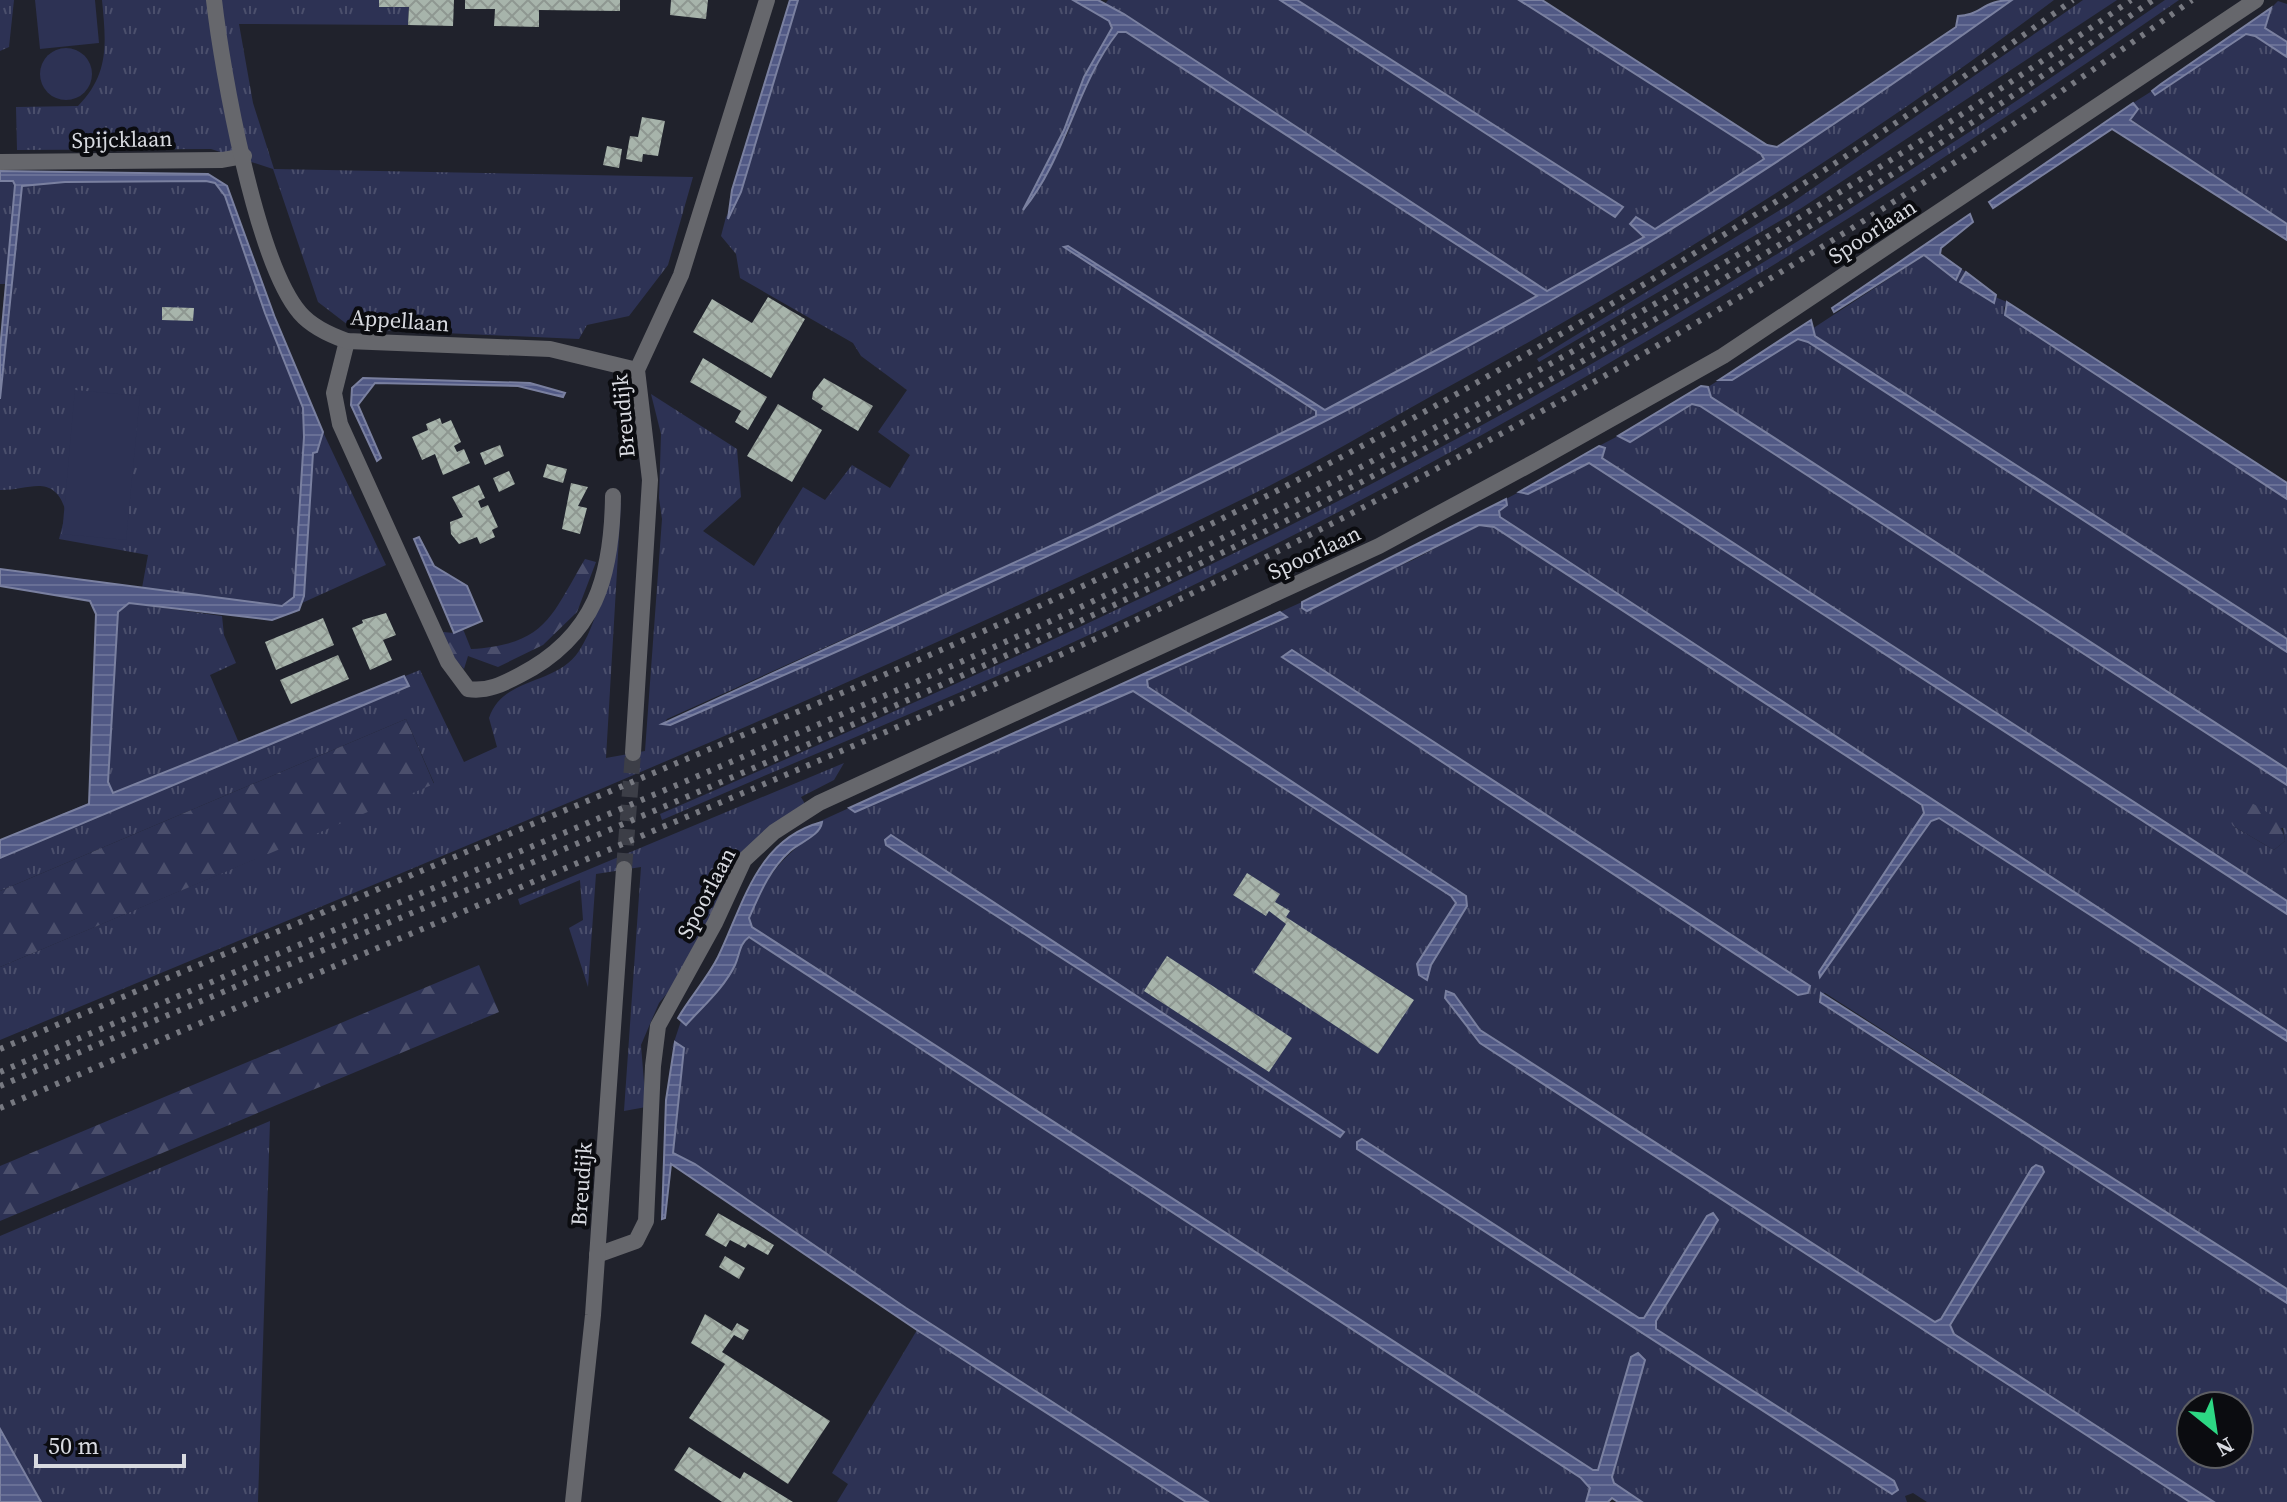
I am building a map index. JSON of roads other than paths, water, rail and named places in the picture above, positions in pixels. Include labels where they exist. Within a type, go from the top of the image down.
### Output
[{"type":"street","name":"Appellaan","points":[[214,0],[228,90],[270,256],[282,285],[300,313],[324,332],[347,341],[550,349],[637,370]]},
{"type":"street","name":"Breudijk","points":[[633,753],[650,480],[637,370],[681,275],[767,0]]},
{"type":"street","name":"Spoorlaan","points":[[597,1255],[628,1246],[642,1232],[648,1206],[653,1066],[658,1026],[715,923],[744,860],[774,832],[819,803],[1379,546],[1604,423],[1723,356],[2256,0]]},
{"type":"street","name":"Spijcklaan","points":[[0,162],[222,160],[244,156]]},
{"type":"street","points":[[347,341],[334,393],[340,424],[448,662],[468,689],[490,688],[524,673],[571,640],[585,622],[607,571],[613,496]]},
{"type":"street","name":"Breudijk","points":[[573,1502],[597,1255],[624,869]]},
{"type":"tunnel","points":[[624,869],[633,753]]},
{"type":"railway","points":[[0,1049],[860,685],[1061,596],[1308,475],[1421,414],[1644,284],[1861,146],[2073,0]]},
{"type":"railway","points":[[0,1072],[884,696],[1168,565],[1416,437],[1660,301],[1898,155],[2131,0]]},
{"type":"railway","points":[[0,1086],[742,773],[1036,642],[1307,510],[1432,445],[1678,306],[1919,157],[2153,0]]},
{"type":"railway","points":[[0,1108],[890,730],[1034,667],[1248,566],[1492,438],[1732,302],[1965,156],[2192,0]]}]
